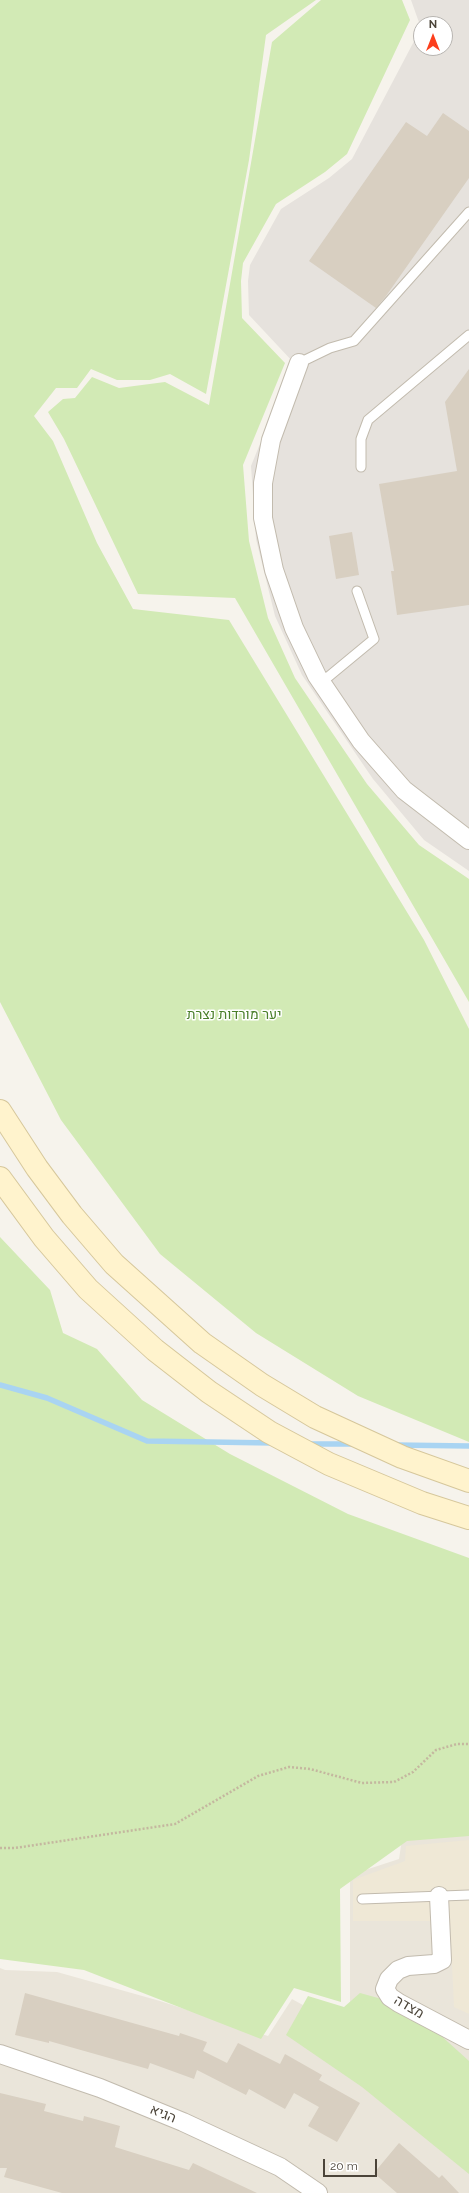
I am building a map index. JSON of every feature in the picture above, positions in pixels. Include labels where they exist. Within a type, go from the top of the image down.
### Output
[{"type":"main road","points":[[0,1111],[37,1168],[104,1252],[136,1285],[202,1343],[262,1384],[315,1417],[402,1457],[469,1481]]},
{"type":"main road","points":[[0,1178],[44,1238],[88,1289],[155,1350],[203,1388],[298,1448],[395,1493],[422,1504],[469,1518]]},
{"type":"street","points":[[299,364],[271,440],[264,483],[264,518],[274,570],[294,628],[322,682],[360,741],[404,790],[452,829],[469,840]]},
{"type":"street","name":"מצדה","points":[[439,1896],[442,1960],[434,1964],[408,1966],[398,1970],[389,1979],[385,1989],[390,1997],[399,2003],[469,2040]]},
{"type":"street","name":"הגיא","points":[[0,2054],[100,2088],[210,2134],[280,2167],[318,2193]]},
{"type":"lane","points":[[299,364],[330,348],[354,342],[469,212]]},
{"type":"lane","points":[[360,467],[360,439],[368,420],[469,335]]},
{"type":"lane","points":[[322,682],[374,639],[357,591]]},
{"type":"lane","points":[[362,1899],[469,1895]]},
{"type":"path","points":[[0,1848],[15,1848],[175,1824],[258,1776],[289,1767],[310,1769],[362,1783],[394,1782],[413,1772],[436,1750],[457,1744],[469,1744]]},
{"type":"shaded area","points":[[411,0],[469,0],[469,871],[424,840],[373,779],[302,675],[275,616],[256,539],[251,466],[293,362],[249,315],[248,281],[250,265],[281,209],[329,178],[352,159],[413,43],[413,56],[453,56],[453,16],[417,16]]},
{"type":"shaded area","points":[[469,1833],[469,2193],[0,2193],[0,1968],[5,1970],[57,1972],[160,2001],[268,2036],[292,1999],[350,2031],[350,1875],[399,1859],[402,1839]]},
{"type":"shaded area","points":[[469,1840],[469,2014],[454,2007],[450,1921],[353,1921],[353,1880],[405,1861],[406,1846]]},
{"type":"green space","name":"יער מורדות נצרת","points":[[0,0],[316,0],[266,35],[249,160],[206,394],[170,374],[150,380],[117,380],[91,369],[77,388],[56,388],[34,416],[53,441],[97,543],[133,609],[229,620],[424,940],[469,1029],[469,1442],[358,1396],[256,1333],[160,1254],[61,1120],[0,1002]]},
{"type":"green space","points":[[321,0],[402,0],[410,20],[347,154],[325,172],[276,204],[243,263],[241,281],[242,318],[285,363],[243,465],[249,541],[268,618],[295,678],[367,784],[419,845],[469,879],[469,1002],[235,598],[138,594],[64,439],[48,412],[63,399],[75,398],[92,377],[119,388],[165,382],[209,405],[272,42]]},
{"type":"green space","points":[[0,1237],[50,1290],[63,1333],[97,1349],[142,1400],[230,1454],[348,1514],[469,1558],[469,1836],[407,1841],[340,1889],[341,2002],[294,1988],[261,2039],[84,1970],[0,1959]]},
{"type":"green space","points":[[360,1993],[389,2001],[427,2023],[469,2061],[469,2174],[362,2087],[286,2035],[308,1996],[344,2007]]},
{"type":"building","points":[[443,113],[469,131],[469,178],[376,308],[309,261],[406,122],[427,136]]},
{"type":"building","points":[[469,369],[469,605],[397,615],[391,571],[394,571],[379,484],[457,471],[445,402]]},
{"type":"building","points":[[352,532],[359,575],[336,579],[329,536]]},
{"type":"building","points":[[25,1993],[179,2036],[180,2033],[207,2042],[203,2051],[227,2063],[238,2043],[280,2064],[285,2054],[322,2075],[319,2080],[360,2103],[337,2142],[308,2126],[319,2107],[294,2093],[285,2109],[249,2089],[246,2095],[197,2070],[194,2079],[150,2063],[148,2069],[49,2041],[49,2043],[15,2035]]},
{"type":"building","points":[[0,2093],[46,2104],[44,2111],[83,2121],[84,2116],[120,2126],[115,2147],[189,2170],[193,2163],[257,2193],[62,2193],[4,2177],[7,2168],[0,2168]]},
{"type":"building","points":[[399,2143],[439,2178],[442,2175],[459,2193],[397,2193],[374,2173]]},
{"type":"waterway","points":[[0,1385],[47,1398],[147,1441],[273,1443]]},
{"type":"waterway","points":[[307,1444],[355,1444]]},
{"type":"waterway","points":[[395,1445],[469,1446]]}]
